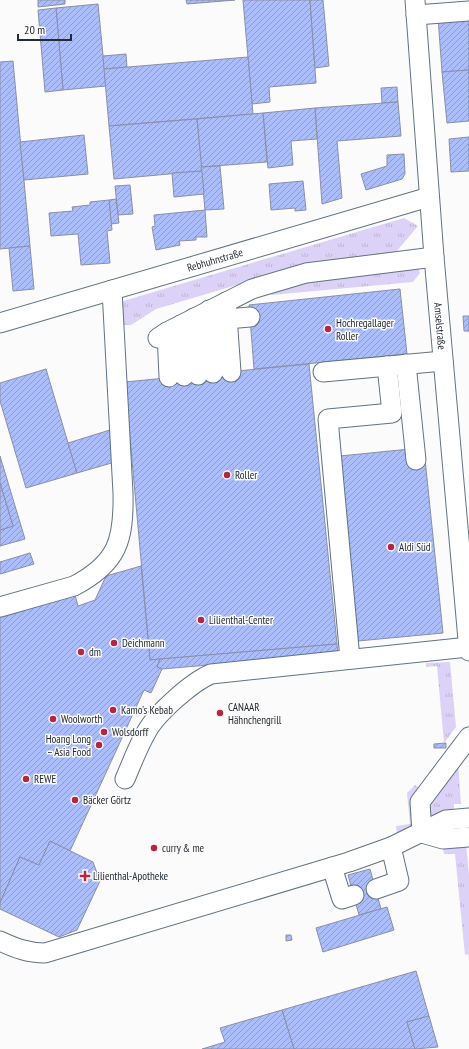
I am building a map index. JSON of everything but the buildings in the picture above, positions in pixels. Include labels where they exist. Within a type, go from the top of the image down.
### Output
[{"type":"street","points":[[416,7],[469,10]]},
{"type":"street","name":"Amselstraße","points":[[416,7],[434,257],[469,651]]},
{"type":"street","name":"Rebhuhnstraße","points":[[0,323],[429,196]]},
{"type":"street","points":[[195,321],[252,289],[306,273],[434,257]]},
{"type":"street","points":[[0,607],[74,586],[84,581],[98,571],[117,547],[123,523],[124,493],[112,290]]},
{"type":"street","points":[[195,321],[250,317]]},
{"type":"street","points":[[195,321],[199,375],[195,321]]},
{"type":"street","points":[[323,372],[443,361]]},
{"type":"street","points":[[406,364],[416,460]]},
{"type":"street","points":[[350,659],[328,419],[392,414],[387,366]]},
{"type":"street","points":[[125,779],[147,730],[178,697],[202,678],[211,674],[469,647]]},
{"type":"street","points":[[422,833],[420,802],[469,737]]},
{"type":"street","points":[[0,941],[33,953],[45,953],[332,867],[391,847],[446,820],[469,818]]},
{"type":"street","points":[[422,833],[443,839],[469,837]]},
{"type":"street","points":[[376,889],[399,881],[391,847]]},
{"type":"street","points":[[332,867],[342,899],[354,895]]},
{"type":"green space","points":[[404,218],[418,226],[396,252],[304,265],[156,309],[131,325],[121,325],[120,302]]},
{"type":"green space","points":[[416,268],[420,273],[413,282],[271,295],[271,292],[306,282]]},
{"type":"green space","points":[[450,662],[456,727],[444,743],[437,666],[426,667],[426,663]]},
{"type":"green space","points":[[458,762],[461,804],[454,804],[454,812],[428,821],[427,808]]},
{"type":"green space","points":[[415,785],[421,789],[413,828],[397,834],[396,826],[410,824],[407,793]]},
{"type":"green space","points":[[466,844],[469,874],[469,961],[468,954],[465,955],[455,854],[444,854],[443,846]]},
{"type":"place","name":"Hochregallager Roller","points":[[328,329]]},
{"type":"place","name":"Roller","points":[[227,475]]},
{"type":"place","name":"Aldi Süd","points":[[391,547]]},
{"type":"place","name":"Lilienthal-Center","points":[[201,620]]},
{"type":"place","name":"Deichmann","points":[[114,643]]},
{"type":"place","name":"dm","points":[[81,652]]},
{"type":"place","name":"Kamo's Kebab","points":[[113,710]]},
{"type":"place","name":"CANAAR Hähnchengrill","points":[[220,713]]},
{"type":"place","name":"Woolworth","points":[[53,719]]},
{"type":"place","name":"Wolsdorff","points":[[104,732]]},
{"type":"place","name":"Hoang Long – Asia Food","points":[[99,745]]},
{"type":"place","name":"REWE","points":[[26,779]]},
{"type":"place","name":"Bäcker Görtz","points":[[75,800]]},
{"type":"place","name":"curry & me","points":[[154,848]]},
{"type":"place","name":"Lilienthal-Apotheke","points":[[85,876]]}]
